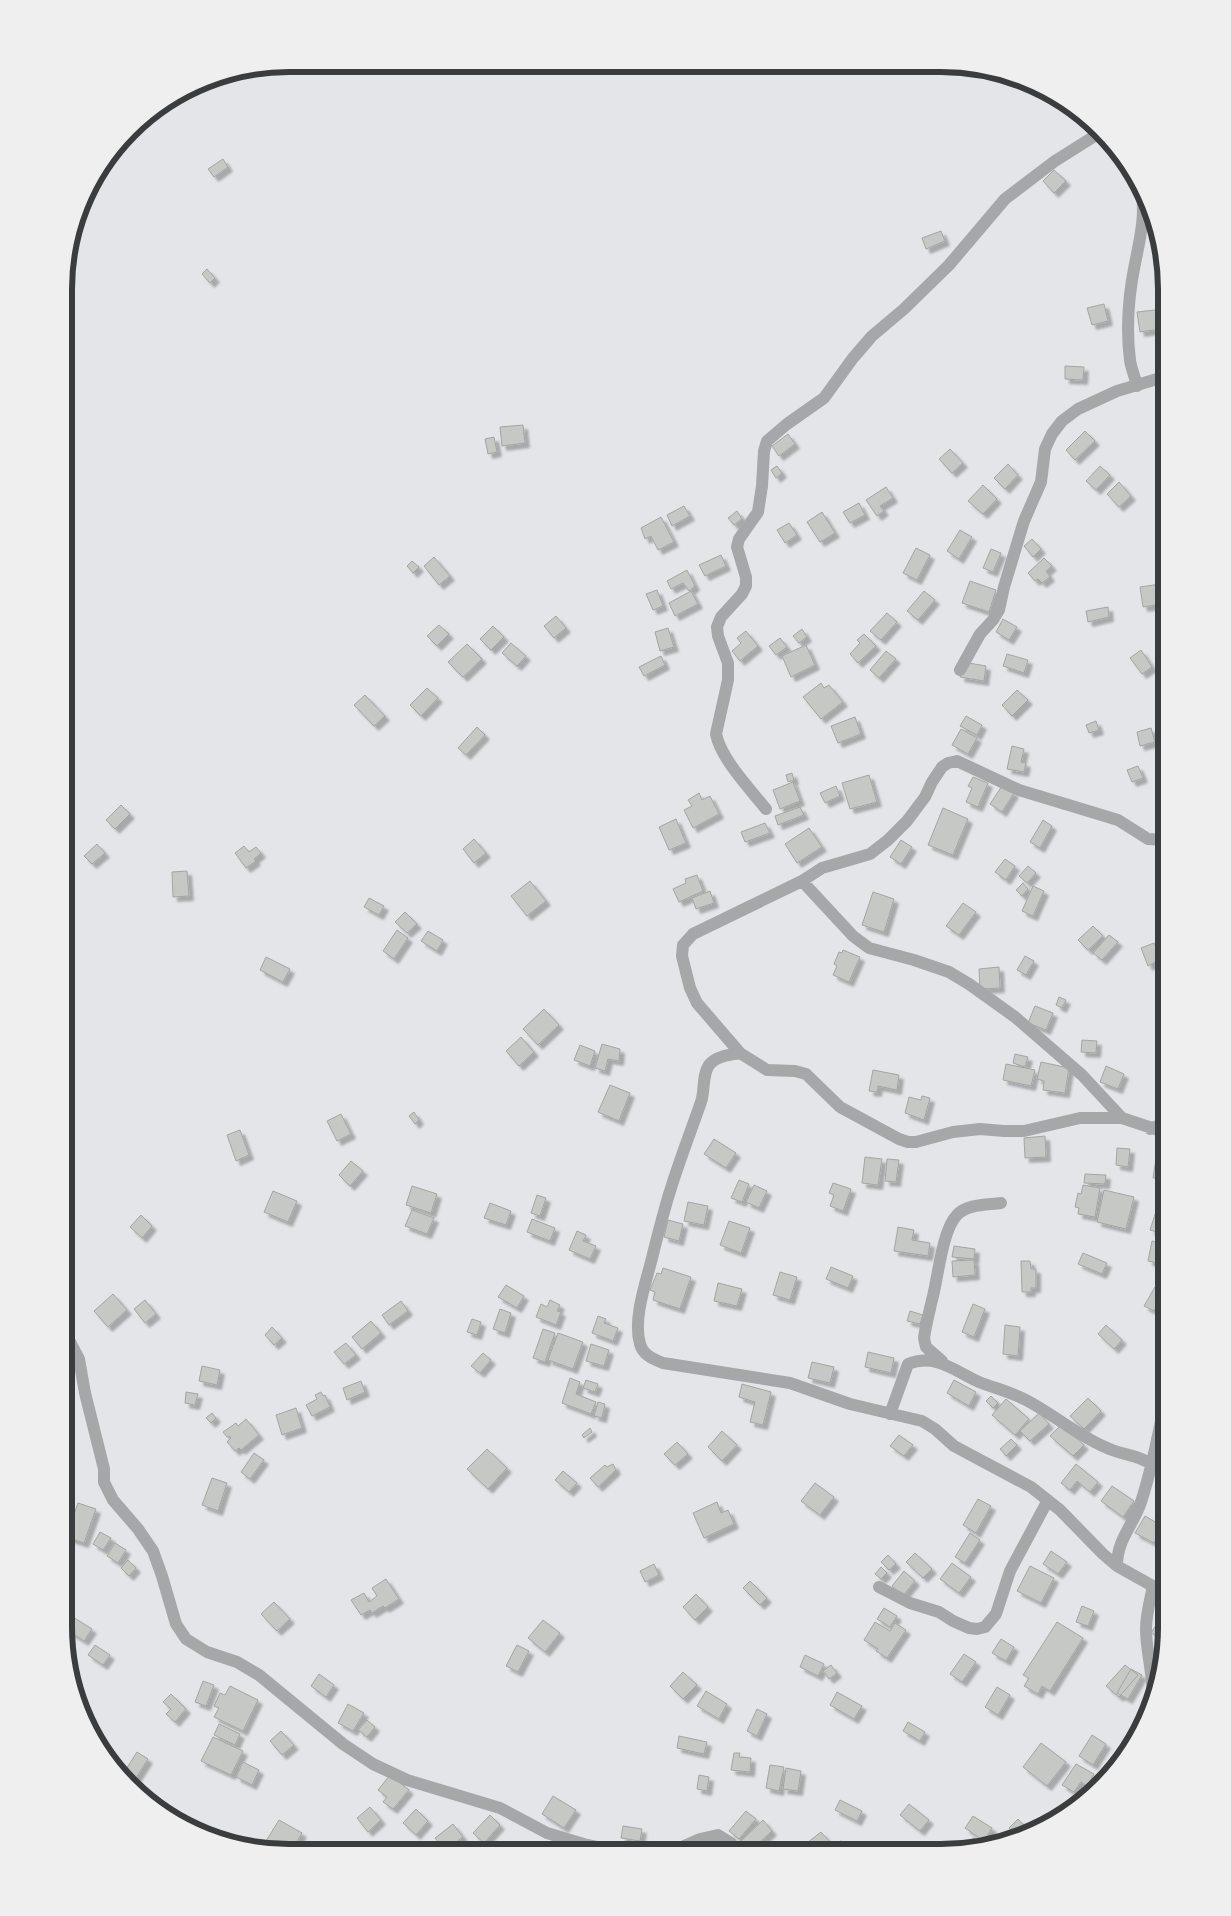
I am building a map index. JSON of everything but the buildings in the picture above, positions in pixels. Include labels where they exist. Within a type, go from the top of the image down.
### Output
[{"type":"street","points":[[766,809],[729,760],[717,740],[716,734],[728,680],[728,663],[718,636],[717,627],[746,586],[746,577],[737,547],[739,539],[758,512],[764,451],[767,441],[787,424],[824,398],[853,358],[872,336],[904,309],[948,265],[1005,199],[1056,161],[1095,136]]},
{"type":"street","points":[[1137,386],[1130,360],[1128,316],[1142,225],[1143,208]]},
{"type":"street","points":[[960,670],[980,634],[999,610],[1024,522],[1041,482],[1045,449],[1052,434],[1062,421],[1078,408],[1117,391],[1158,379]]},
{"type":"street","points":[[1158,840],[1148,839],[1118,820],[1019,790],[957,762],[948,764],[942,767],[918,807],[907,821],[888,840],[870,854],[822,868],[802,881],[693,934],[683,945],[682,956],[685,975],[697,1003],[740,1053],[767,1070],[795,1071],[806,1074],[840,1107],[881,1130],[908,1142],[916,1142],[953,1132],[980,1129],[1024,1131],[1080,1118],[1122,1118],[1158,1131]]},
{"type":"street","points":[[802,881],[864,946],[937,967],[969,984],[1009,1012],[1082,1075],[1122,1118]]},
{"type":"street","points":[[740,1053],[716,1059],[708,1066],[702,1100],[670,1190],[642,1293],[639,1318],[640,1344],[644,1352],[663,1363],[790,1383],[850,1404],[922,1421],[935,1428],[954,1446],[1031,1487],[1060,1510],[1117,1566],[1158,1589]]},
{"type":"street","points":[[1150,1128],[1158,1125]]},
{"type":"street","points":[[1001,1203],[970,1207],[956,1216],[951,1225],[942,1251],[924,1338],[926,1347],[944,1363],[980,1382],[1026,1400],[1104,1447],[1143,1458],[1151,1464]]},
{"type":"street","points":[[72,1346],[79,1359],[85,1393],[104,1469],[104,1482],[113,1500],[138,1529],[153,1551],[176,1624],[186,1640],[207,1652],[237,1662],[259,1675],[343,1744],[373,1764],[407,1780],[500,1808],[547,1833],[584,1844]]},
{"type":"street","points":[[890,1414],[908,1364],[917,1360],[931,1360],[944,1363]]},
{"type":"street","points":[[1117,1566],[1117,1554],[1122,1539],[1140,1506],[1151,1464],[1158,1451]]},
{"type":"street","points":[[879,1587],[898,1598],[939,1612],[969,1628],[977,1629],[985,1626],[996,1614],[1010,1570],[1048,1500]]},
{"type":"street","points":[[1151,1681],[1146,1631],[1153,1586]]},
{"type":"street","points":[[690,1844],[700,1839],[718,1835],[732,1844]]}]
